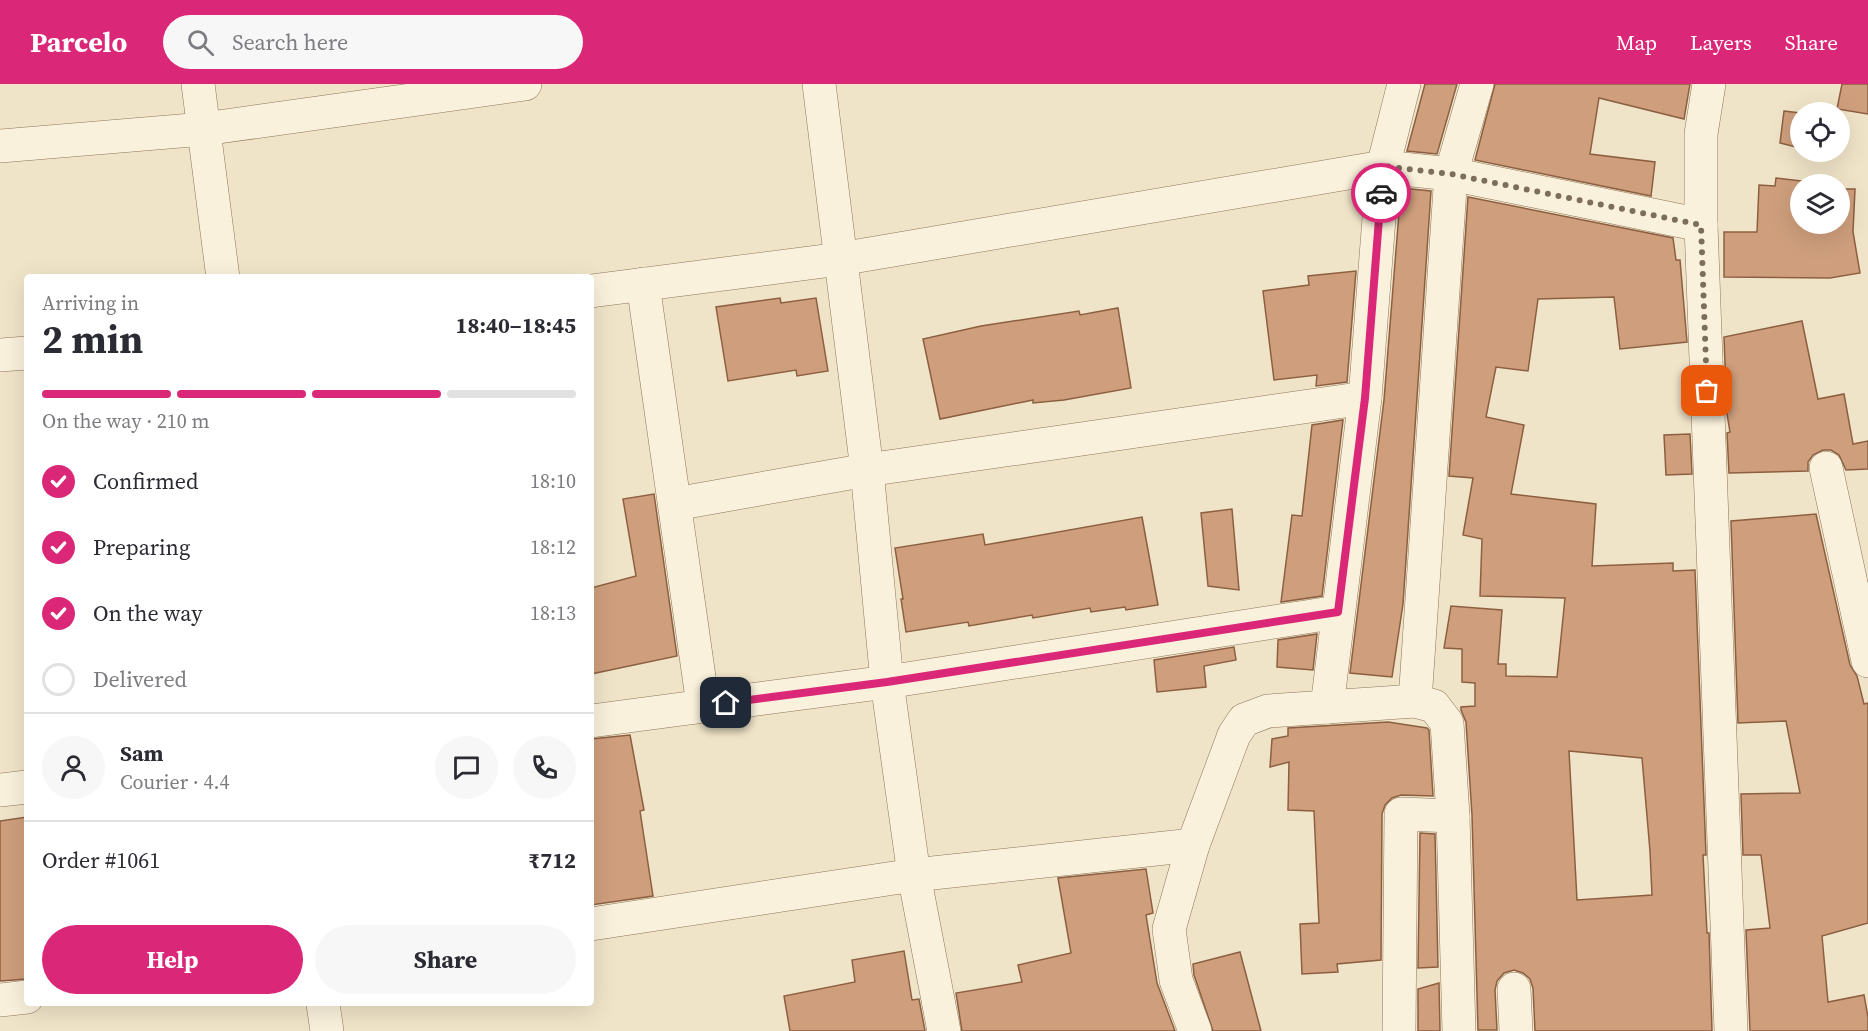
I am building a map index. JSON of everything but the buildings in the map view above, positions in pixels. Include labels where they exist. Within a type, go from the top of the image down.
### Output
[{"type":"street","points":[[198,84],[222,274]]},
{"type":"street","points":[[0,146],[204,129],[525,84]]},
{"type":"street","points":[[819,84],[867,470],[887,682],[914,875],[944,1031]]},
{"type":"street","points":[[1327,707],[1365,398],[1383,166],[1404,84]]},
{"type":"street","points":[[1415,701],[1451,174],[1477,84]]},
{"type":"street","points":[[1709,84],[1701,134],[1701,225],[1731,1031]]},
{"type":"street","points":[[594,291],[840,259],[1383,166],[1451,174],[1701,225]]},
{"type":"street","points":[[643,284],[703,705]]},
{"type":"street","points":[[0,355],[24,353]]},
{"type":"street","points":[[675,504],[867,470],[1365,398]]},
{"type":"street","points":[[1826,468],[1868,661]]},
{"type":"street","points":[[594,721],[887,682],[1338,612]]},
{"type":"street","points":[[1196,1031],[1176,980],[1169,929],[1193,845],[1234,735],[1244,720],[1268,711],[1415,701],[1434,706],[1447,723],[1453,816],[1459,1031]]},
{"type":"street","points":[[0,790],[24,787]]},
{"type":"street","points":[[1399,1031],[1401,814],[1453,816]]},
{"type":"street","points":[[594,924],[914,875],[1193,845]]},
{"type":"street","points":[[1514,989],[1516,1031]]},
{"type":"street","points":[[0,1000],[24,997]]},
{"type":"street","points":[[323,1006],[327,1031]]},
{"type":"way so far","points":[[1381,193],[1383,166],[1451,174],[1701,225],[1707,391]]},
{"type":"route","points":[[726,703],[887,682],[1338,612],[1365,398],[1381,193]]}]
